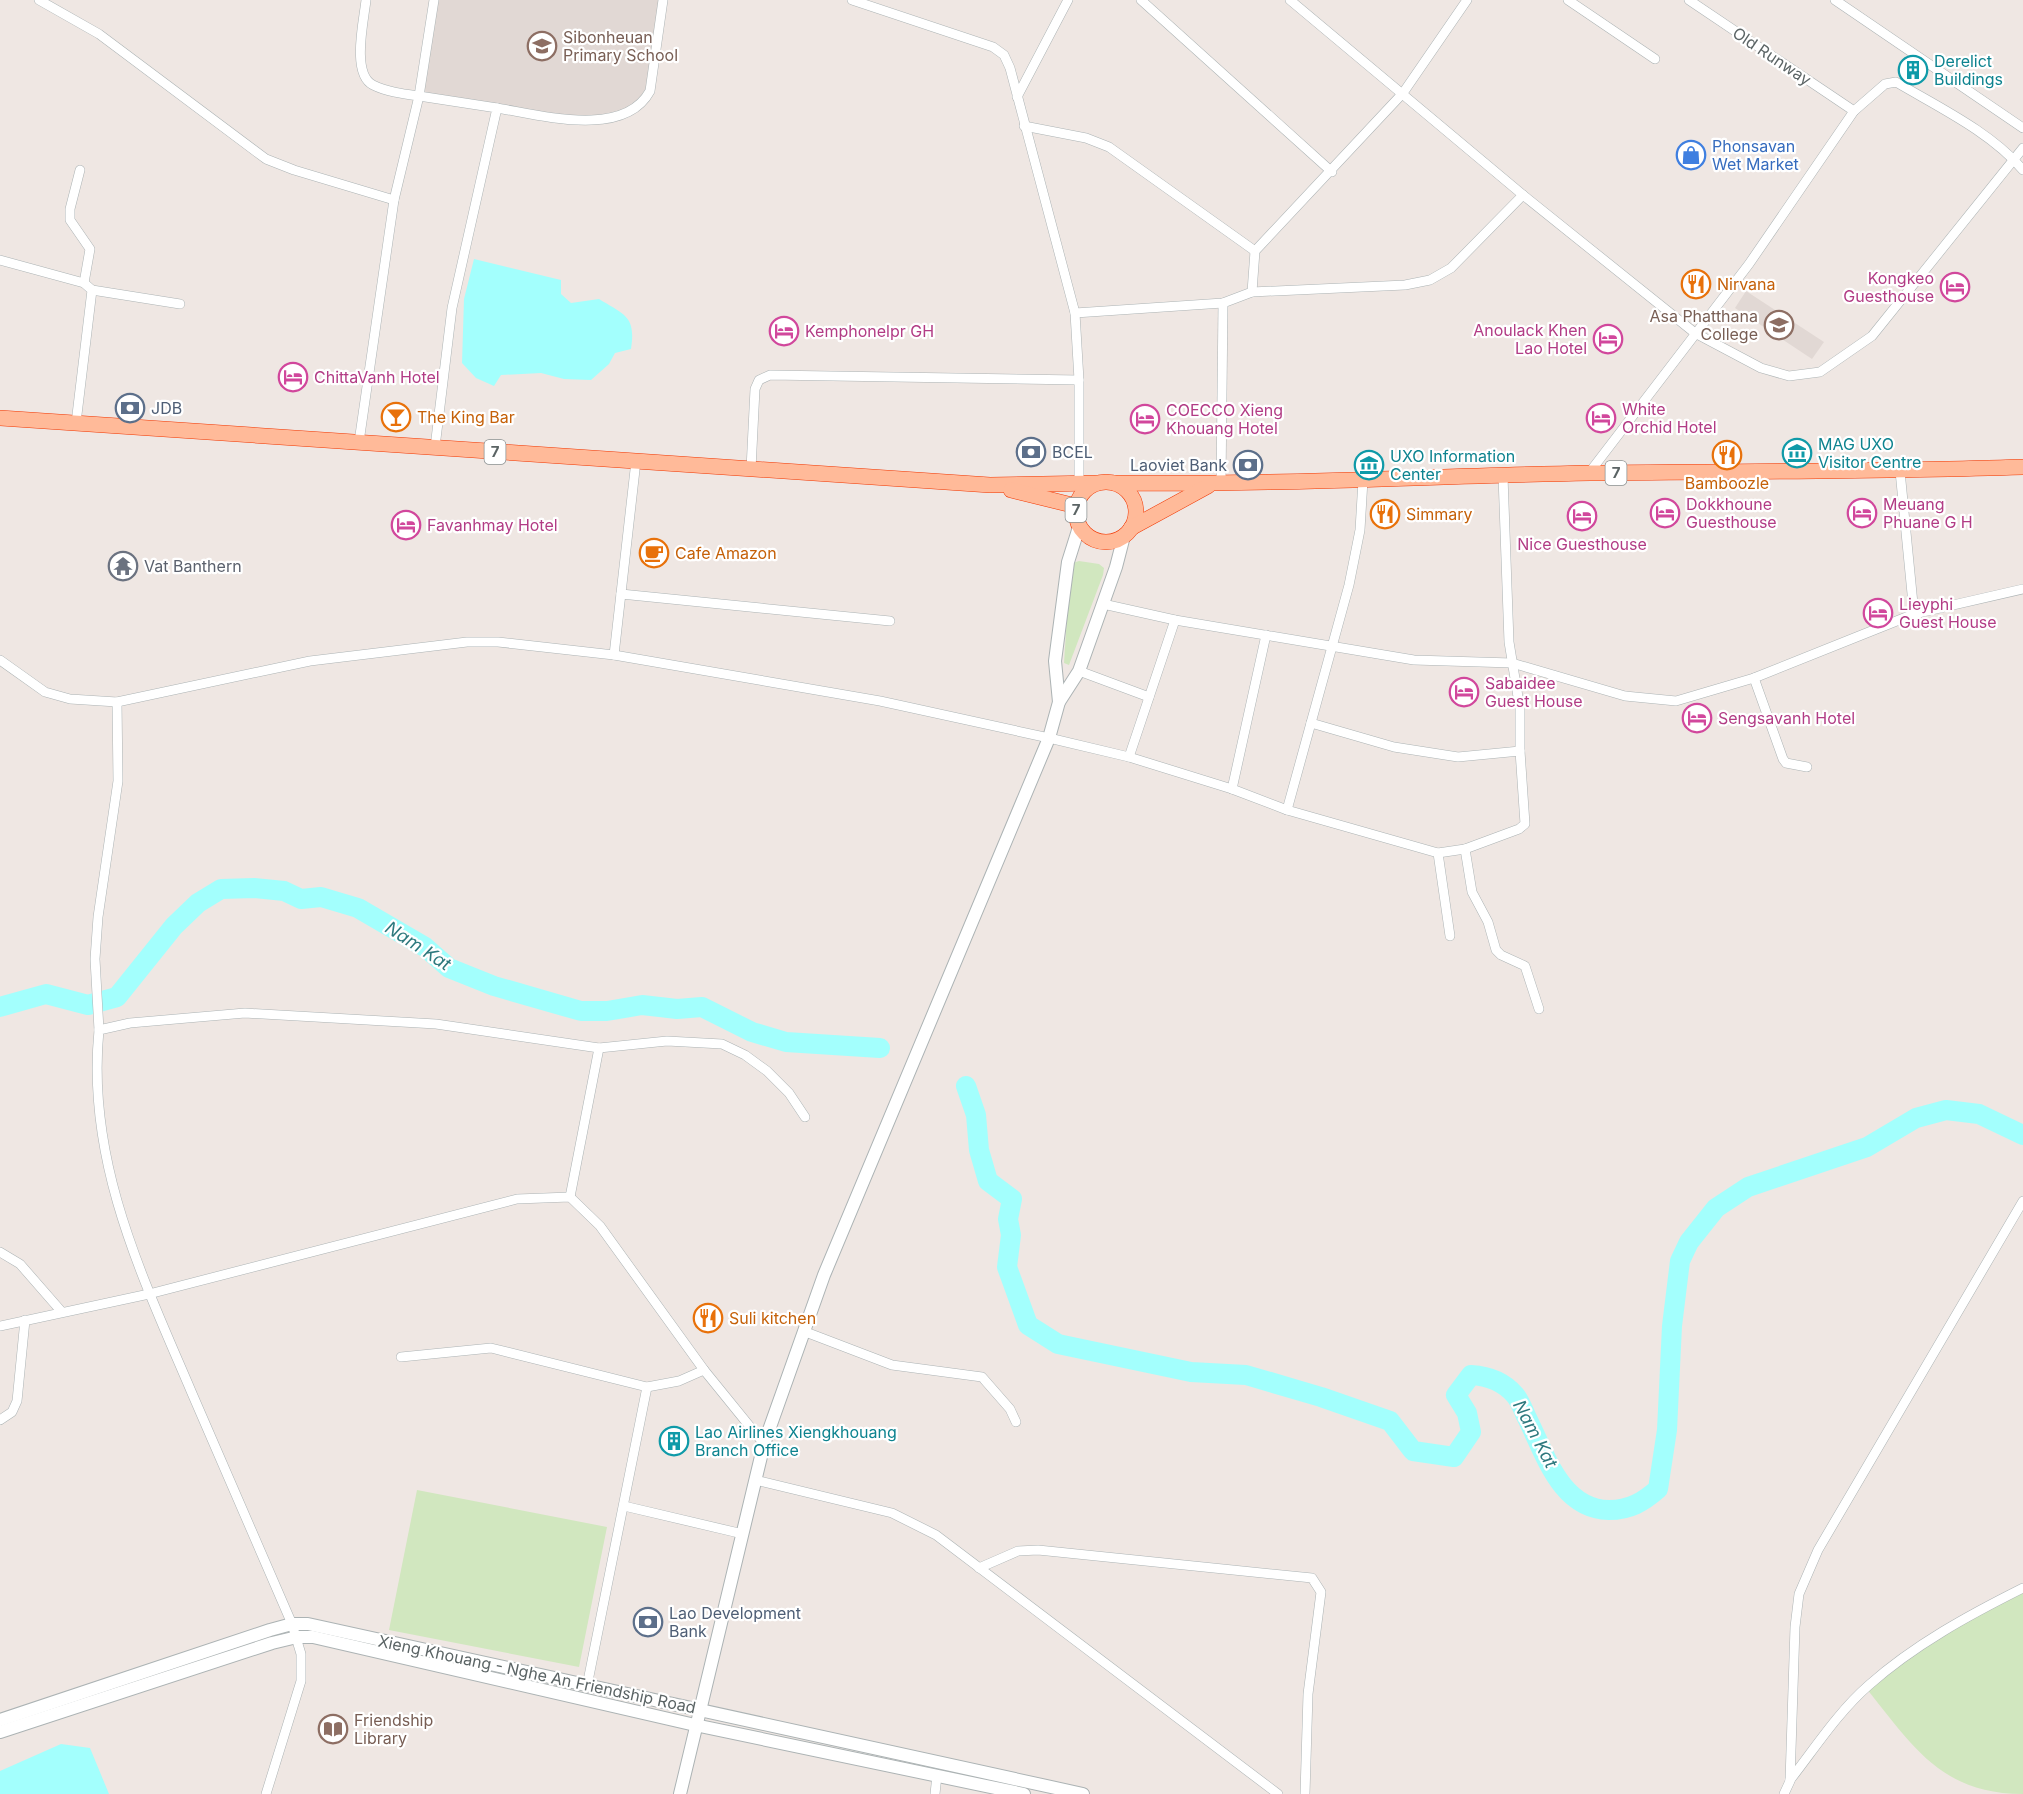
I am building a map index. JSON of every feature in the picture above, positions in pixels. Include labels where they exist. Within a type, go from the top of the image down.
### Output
[{"type":"highway","name":"7","points":[[0,418],[990,485],[1215,484],[1589,473],[1900,471],[2023,467]]},
{"type":"highway","name":"7","points":[[1096,483],[1081,494],[1076,506],[1080,527],[1089,537],[1103,542],[1128,532],[1215,484]]},
{"type":"highway","points":[[1115,483],[1126,489],[1134,499],[1138,513],[1128,532]]},
{"type":"highway","name":"7","points":[[990,485],[1076,506]]},
{"type":"street","points":[[39,0],[99,34],[266,159],[294,171],[394,200]]},
{"type":"street","points":[[366,0],[360,54],[362,74],[370,85],[419,96],[579,121],[633,111],[644,102],[650,91],[663,0]]},
{"type":"street","points":[[359,442],[394,200],[419,96],[434,0]]},
{"type":"street","points":[[852,0],[993,47],[1004,55],[1010,68],[1075,313],[1079,380],[1079,483]]},
{"type":"street","points":[[1017,97],[1068,0]]},
{"type":"street","points":[[1141,0],[1332,172]]},
{"type":"street","points":[[1290,0],[1523,195],[1695,333],[1761,368],[1789,376],[1820,372],[1872,336],[2023,147]]},
{"type":"street","points":[[1252,292],[1256,251],[1332,172],[1403,93],[1467,0]]},
{"type":"street","points":[[1568,0],[1655,58]]},
{"type":"street","name":"Old Runway","points":[[1689,0],[1854,111]]},
{"type":"street","points":[[1835,0],[2023,128]]},
{"type":"street","points":[[1589,473],[1749,264],[1854,111],[1885,84],[1896,82],[1963,122],[2014,159],[2023,170]]},
{"type":"street","points":[[435,447],[452,308],[497,108]]},
{"type":"street","points":[[1024,126],[1086,138],[1109,147],[1256,251]]},
{"type":"street","points":[[76,423],[90,249],[70,220],[70,209],[80,170]]},
{"type":"street","points":[[1075,313],[1223,303],[1252,292],[1405,285],[1430,280],[1451,268],[1523,195]]},
{"type":"street","points":[[0,261],[88,286],[180,304]]},
{"type":"street","points":[[1215,484],[1223,303]]},
{"type":"street","points":[[751,469],[755,389],[759,380],[770,375],[1079,380]]},
{"type":"street","points":[[614,655],[636,461]]},
{"type":"street","points":[[1900,471],[1914,614]]},
{"type":"street","points":[[0,660],[45,692],[70,699],[117,702],[310,661],[466,642],[498,642],[614,655],[880,701],[1129,757],[1232,789],[1287,810],[1438,853],[1465,849],[1519,830],[1526,824],[1520,751],[1520,709],[1509,642],[1503,476]]},
{"type":"street","points":[[1287,810],[1330,646],[1349,585],[1360,530],[1363,480]]},
{"type":"street","points":[[1059,702],[1055,661],[1068,562],[1080,527]]},
{"type":"street","points":[[680,1794],[764,1444],[803,1331],[824,1275],[1049,738],[1059,702],[1079,670],[1128,532]]},
{"type":"street","points":[[1103,604],[1175,620],[1414,660],[1512,663],[1644,700],[1676,701],[1754,678],[1914,614],[2023,589]]},
{"type":"street","points":[[621,594],[890,621]]},
{"type":"street","points":[[1129,757],[1175,620]]},
{"type":"street","points":[[1232,789],[1266,635]]},
{"type":"street","points":[[1079,670],[1149,697]]},
{"type":"street","points":[[1754,678],[1783,759],[1786,763],[1807,767]]},
{"type":"street","points":[[117,702],[118,781],[98,917],[95,959],[99,1030],[96,1065],[102,1145],[115,1201],[149,1294],[297,1637],[301,1654],[301,1682],[266,1794]]},
{"type":"street","points":[[1311,723],[1394,747],[1458,757],[1520,751]]},
{"type":"street","points":[[1465,849],[1472,892],[1488,922],[1496,950],[1525,966],[1539,1009]]},
{"type":"street","points":[[1438,853],[1450,936]]},
{"type":"street","points":[[99,1030],[130,1023],[245,1013],[436,1024],[599,1048],[667,1041],[722,1044],[745,1055],[767,1071],[789,1093],[805,1117]]},
{"type":"street","points":[[570,1197],[599,1048]]},
{"type":"street","points":[[0,1326],[61,1311],[149,1294],[517,1199],[570,1197],[600,1226],[704,1370],[764,1444]]},
{"type":"street","points":[[1790,1781],[1795,1627],[1799,1594],[1818,1550],[2023,1201]]},
{"type":"street","points":[[0,1252],[20,1264],[61,1311]]},
{"type":"street","points":[[0,1420],[12,1412],[17,1401],[25,1320]]},
{"type":"street","points":[[803,1331],[892,1365],[982,1377],[1010,1409],[1016,1422]]},
{"type":"street","points":[[401,1357],[491,1348],[646,1387],[679,1381],[704,1370]]},
{"type":"street","points":[[587,1686],[646,1387]]},
{"type":"street","points":[[755,1480],[892,1513],[936,1535],[1278,1794]]},
{"type":"street","points":[[624,1506],[743,1534]]},
{"type":"street","points":[[979,1568],[1018,1551],[1038,1551],[1312,1578],[1322,1592],[1308,1694],[1305,1794]]},
{"type":"street","points":[[1784,1794],[1790,1781],[1833,1723],[1868,1686],[1913,1651],[1966,1618],[2023,1588]]},
{"type":"street","name":"Xieng Khouang - Nghe An Friendship Road","points":[[0,1720],[292,1624],[319,1626],[1083,1794]]},
{"type":"street","name":"Xieng Khouang - Nghe An Friendship Road","points":[[0,1732],[297,1637],[313,1637],[695,1725],[1024,1794]]},
{"type":"street","points":[[935,1794],[937,1775]]},
{"type":"shaded area","name":"Sibonheuan Primary School","points":[[434,0],[663,0],[644,102],[592,121],[419,96]]},
{"type":"shaded area","name":"Asa Phatthana College","points":[[1746,291],[1824,342],[1812,359],[1735,308]]},
{"type":"green space","points":[[1079,561],[1099,564],[1104,568],[1069,665],[1064,663],[1070,570],[1073,563]]},
{"type":"green space","points":[[417,1490],[607,1527],[579,1667],[389,1630]]},
{"type":"green space","points":[[2023,1588],[2023,1794],[1995,1792],[1970,1786],[1950,1776],[1931,1763],[1915,1747],[1866,1688],[1913,1651]]},
{"type":"water","points":[[474,259],[561,280],[561,294],[571,303],[599,299],[627,318],[632,330],[631,349],[615,353],[609,364],[591,380],[564,379],[541,373],[501,375],[494,386],[476,378],[462,363],[464,299]]},
{"type":"water","points":[[61,1744],[90,1748],[109,1794],[0,1794],[0,1771]]},
{"type":"waterway","name":"Nam Kat","points":[[0,1007],[46,994],[88,1005],[117,997],[174,926],[198,903],[221,889],[254,888],[284,891],[301,899],[321,897],[358,908],[425,947],[449,968],[494,986],[581,1011],[607,1011],[642,1005],[677,1009],[702,1007],[752,1032],[786,1042],[880,1048]]},
{"type":"waterway","name":"Nam Kat","points":[[966,1086],[976,1115],[979,1150],[988,1181],[1012,1199],[1008,1219],[1011,1235],[1007,1267],[1028,1325],[1058,1344],[1191,1372],[1246,1375],[1321,1397],[1390,1421],[1413,1451],[1454,1457],[1471,1432],[1467,1413],[1456,1395],[1471,1375],[1489,1378],[1505,1386],[1517,1397],[1548,1462],[1566,1490],[1578,1500],[1592,1507],[1609,1510],[1623,1509],[1636,1504],[1658,1489],[1667,1430],[1672,1326],[1680,1261],[1689,1242],[1716,1208],[1748,1187],[1867,1147],[1916,1118],[1946,1110],[1979,1114],[2023,1135]]},
{"type":"place","name":"Sibonheuan Primary School","points":[[542,46]]},
{"type":"place","name":"Derelict Buildings","points":[[1913,70]]},
{"type":"place","name":"Phonsavan Wet Market","points":[[1691,155]]},
{"type":"place","name":"Nirvana","points":[[1696,284]]},
{"type":"place","name":"Kongkeo Guesthouse","points":[[1955,287]]},
{"type":"place","name":"Asa Phatthana College","points":[[1779,325]]},
{"type":"place","name":"Kemphonelpr GH","points":[[784,331]]},
{"type":"place","name":"Anoulack Khen Lao Hotel","points":[[1608,339]]},
{"type":"place","name":"ChittaVanh Hotel","points":[[293,377]]},
{"type":"place","name":"JDB","points":[[130,408]]},
{"type":"place","name":"The King Bar","points":[[396,417]]},
{"type":"place","name":"White Orchid Hotel","points":[[1601,418]]},
{"type":"place","name":"COECCO Xieng Khouang Hotel","points":[[1145,419]]},
{"type":"place","name":"BCEL","points":[[1031,452]]},
{"type":"place","name":"MAG UXO Visitor Centre","points":[[1797,453]]},
{"type":"place","name":"Bamboozle","points":[[1727,455]]},
{"type":"place","name":"Laoviet Bank","points":[[1248,465]]},
{"type":"place","name":"UXO Information Center","points":[[1369,465]]},
{"type":"place","name":"Dokkhoune Guesthouse","points":[[1665,513]]},
{"type":"place","name":"Meuang Phuane G H","points":[[1862,513]]},
{"type":"place","name":"Simmary","points":[[1385,514]]},
{"type":"place","name":"Nice Guesthouse","points":[[1582,516]]},
{"type":"place","name":"Favanhmay Hotel","points":[[406,525]]},
{"type":"place","name":"Cafe Amazon","points":[[654,553]]},
{"type":"place","name":"Vat Banthern","points":[[123,566]]},
{"type":"place","name":"Lieyphi Guest House","points":[[1878,613]]},
{"type":"place","name":"Sabaidee Guest House","points":[[1464,692]]},
{"type":"place","name":"Sengsavanh Hotel","points":[[1697,718]]},
{"type":"place","name":"Suli kitchen","points":[[708,1318]]},
{"type":"place","name":"Lao Airlines Xiengkhouang Branch Office","points":[[674,1441]]},
{"type":"place","name":"Lao Development Bank","points":[[648,1622]]},
{"type":"place","name":"Friendship Library","points":[[333,1729]]}]
